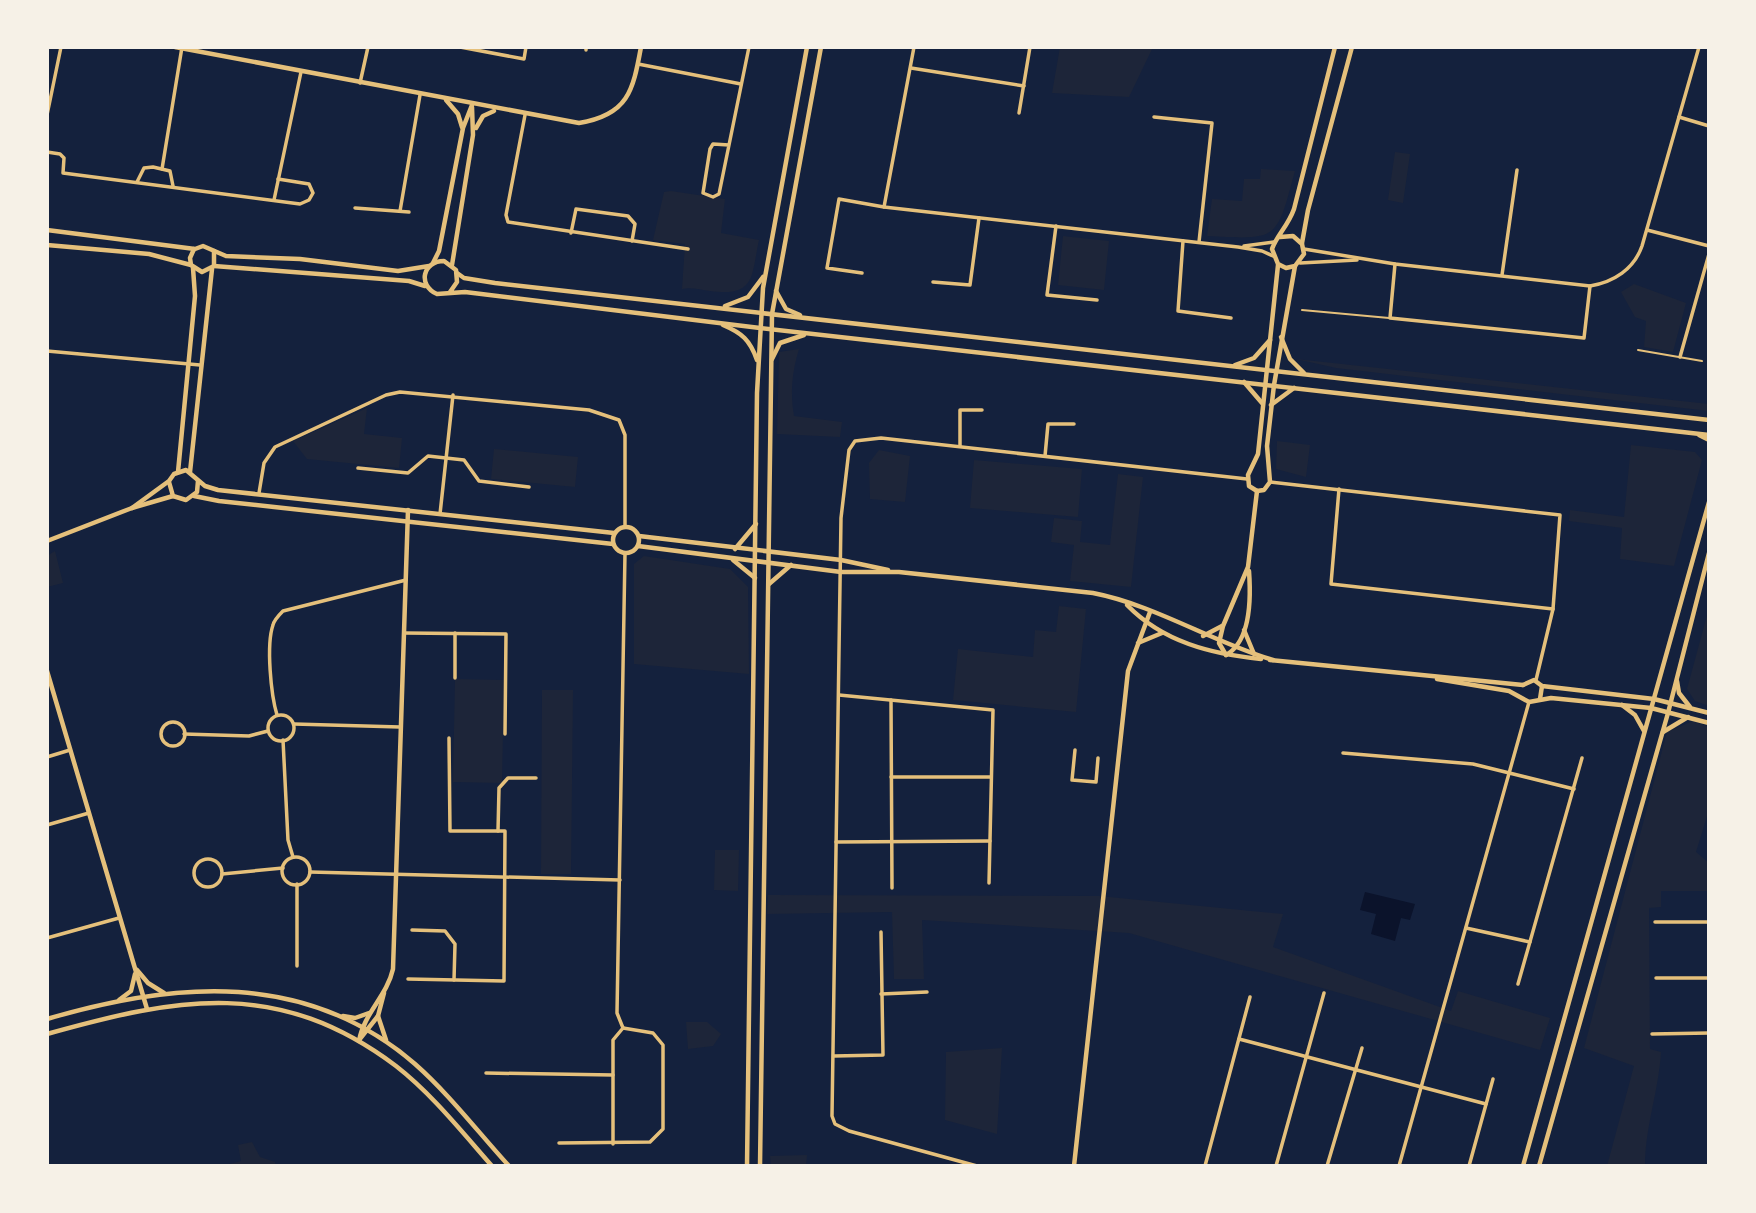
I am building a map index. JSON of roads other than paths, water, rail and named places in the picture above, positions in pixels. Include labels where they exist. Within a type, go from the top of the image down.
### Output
[{"type":"street","points":[[47,115],[61,47]]},
{"type":"street","points":[[175,47],[497,110],[579,123],[612,113],[629,94],[641,47]]},
{"type":"street","points":[[360,83],[368,47]]},
{"type":"street","points":[[460,47],[524,59],[526,47]]},
{"type":"street","points":[[729,145],[713,144],[710,149],[703,193],[713,197],[719,194],[729,145],[741,84],[749,47]]},
{"type":"street","points":[[747,1166],[758,364],[767,270],[807,47]]},
{"type":"street","points":[[760,1166],[771,330],[775,286],[821,47]]},
{"type":"street","points":[[884,207],[915,47]]},
{"type":"street","points":[[1019,113],[1030,47]]},
{"type":"street","points":[[1273,256],[1275,242],[1287,229],[1302,182],[1335,47]]},
{"type":"street","points":[[1270,482],[1267,471],[1271,405],[1282,337],[1303,246],[1304,224],[1352,47]]},
{"type":"street","points":[[1280,237],[1293,236],[1303,246],[1395,264],[1590,286],[1607,282],[1623,273],[1640,253],[1699,47]]},
{"type":"street","points":[[162,169],[181,48]]},
{"type":"street","points":[[638,64],[741,84]]},
{"type":"street","points":[[911,68],[1024,86]]},
{"type":"street","points":[[274,200],[300,72]]},
{"type":"street","points":[[400,211],[420,94]]},
{"type":"street","points":[[446,100],[458,114],[463,128]]},
{"type":"street","points":[[426,287],[424,278],[439,251],[463,128],[472,105]]},
{"type":"street","points":[[452,265],[473,135],[472,105]]},
{"type":"street","points":[[473,135],[483,116],[497,110]]},
{"type":"street","points":[[525,115],[506,215],[508,222],[688,249]]},
{"type":"street","points":[[1154,117],[1212,123],[1199,242]]},
{"type":"street","points":[[1679,117],[1709,126]]},
{"type":"street","points":[[47,152],[61,154],[63,173],[305,203],[313,193],[306,182],[278,179]]},
{"type":"street","points":[[137,182],[144,169],[162,169],[170,172],[173,186]]},
{"type":"street","points":[[1502,276],[1517,170]]},
{"type":"street","points":[[862,273],[827,268],[839,199],[884,207],[1238,247],[1262,251],[1273,256],[1278,264],[1286,268],[1297,264],[1372,260]]},
{"type":"street","points":[[355,208],[409,212]]},
{"type":"street","points":[[571,233],[576,209],[628,216],[635,224],[632,242]]},
{"type":"street","points":[[933,282],[970,285],[979,218]]},
{"type":"street","points":[[1056,226],[1047,295],[1097,299]]},
{"type":"street","points":[[47,230],[195,249],[203,246],[226,256],[300,259],[398,271],[444,261],[452,265],[464,278],[495,283],[1707,419]]},
{"type":"street","points":[[1647,230],[1709,246]]},
{"type":"street","points":[[1184,241],[1178,311],[1231,318]]},
{"type":"street","points":[[1238,247],[1275,242]]},
{"type":"street","points":[[47,245],[149,254],[192,266],[202,272],[213,268],[409,281],[437,294],[450,292],[771,330],[1264,383],[1695,433],[1709,437]]},
{"type":"street","points":[[132,508],[169,481],[178,471],[195,296],[190,258],[195,249]]},
{"type":"street","points":[[190,472],[214,251]]},
{"type":"street","points":[[1680,357],[1709,254]]},
{"type":"street","points":[[1270,482],[1264,490],[1257,491],[1249,486],[1247,479],[1258,454],[1278,264]]},
{"type":"street","points":[[1395,264],[1390,318],[1584,338],[1590,286]]},
{"type":"street","points":[[716,308],[748,298],[760,285],[767,270]]},
{"type":"street","points":[[450,292],[457,284],[457,273]]},
{"type":"street","points":[[775,286],[778,299],[786,309],[811,318]]},
{"type":"street","points":[[719,323],[745,337],[758,364]]},
{"type":"street","points":[[771,363],[780,343],[814,334]]},
{"type":"street","points":[[1282,337],[1290,359],[1308,375]]},
{"type":"street","points":[[1231,366],[1254,358],[1270,340]]},
{"type":"street","points":[[47,351],[201,365]]},
{"type":"street","points":[[1243,381],[1262,402]]},
{"type":"street","points":[[1271,405],[1295,388]]},
{"type":"street","points":[[259,493],[264,463],[275,447],[386,395],[417,391],[589,410],[619,419],[625,435],[625,526]]},
{"type":"street","points":[[440,514],[453,395]]},
{"type":"street","points":[[960,446],[960,410],[982,410]]},
{"type":"street","points":[[1045,456],[1048,424],[1074,424]]},
{"type":"street","points":[[977,1166],[849,1131],[835,1124],[832,1116],[841,560],[846,460],[855,441],[881,438],[1247,479]]},
{"type":"street","points":[[358,468],[408,473],[428,456],[464,460],[480,481],[529,487]]},
{"type":"street","points":[[1253,469],[1267,471]]},
{"type":"street","points":[[178,471],[190,472],[198,481],[212,489],[614,533],[625,526]]},
{"type":"street","points":[[169,481],[173,496]]},
{"type":"street","points":[[194,496],[198,481]]},
{"type":"street","points":[[1270,482],[1560,515],[1553,609],[1536,680]]},
{"type":"street","points":[[1339,489],[1331,584],[1553,609]]},
{"type":"street","points":[[1226,655],[1237,649],[1244,630],[1250,594],[1248,567],[1257,491]]},
{"type":"street","points":[[47,541],[132,508],[173,496],[181,500],[194,496],[408,523],[613,544],[625,553]]},
{"type":"street","points":[[1523,1166],[1709,502]]},
{"type":"street","points":[[359,1041],[378,1016],[393,969],[408,510]]},
{"type":"street","points":[[735,549],[756,523]]},
{"type":"street","points":[[625,526],[634,529],[639,536],[638,546]]},
{"type":"street","points":[[613,544],[614,533]]},
{"type":"street","points":[[639,536],[841,560],[899,572],[1093,593],[1125,602],[1219,643],[1273,660]]},
{"type":"street","points":[[625,553],[638,546],[841,572],[899,572]]},
{"type":"street","points":[[623,1028],[617,1013],[625,553]]},
{"type":"street","points":[[1539,1166],[1668,713],[1709,553]]},
{"type":"street","points":[[729,558],[755,578]]},
{"type":"street","points":[[768,584],[791,565]]},
{"type":"street","points":[[1226,655],[1219,643],[1223,626],[1248,567]]},
{"type":"street","points":[[277,715],[273,695],[273,625],[283,611],[406,580]]},
{"type":"street","points":[[1125,602],[1145,623],[1162,632],[1226,655],[1523,685],[1536,680]]},
{"type":"street","points":[[1074,1165],[1128,671],[1150,612]]},
{"type":"street","points":[[1203,636],[1223,626]]},
{"type":"street","points":[[1244,630],[1254,655]]},
{"type":"street","points":[[1136,644],[1162,632]]},
{"type":"street","points":[[404,633],[506,634],[505,734]]},
{"type":"street","points":[[454,678],[455,633]]},
{"type":"street","points":[[47,671],[147,1009]]},
{"type":"street","points":[[1421,676],[1509,691],[1529,702]]},
{"type":"street","points":[[1677,677],[1679,693],[1690,707]]},
{"type":"street","points":[[1536,680],[1542,686],[1654,699],[1709,713]]},
{"type":"street","points":[[1523,685],[1523,697]]},
{"type":"street","points":[[1540,699],[1542,686]]},
{"type":"street","points":[[839,695],[993,710],[989,883]]},
{"type":"street","points":[[1529,702],[1540,699],[1651,708],[1709,723]]},
{"type":"street","points":[[891,700],[892,888]]},
{"type":"street","points":[[1399,1166],[1529,702]]},
{"type":"street","points":[[1622,705],[1635,715],[1645,733]]},
{"type":"street","points":[[293,724],[292,735],[283,740],[274,739],[268,731],[268,723],[277,715],[285,715],[293,724],[400,727]]},
{"type":"street","points":[[1662,732],[1688,718]]},
{"type":"street","points":[[173,722],[180,724],[184,734],[182,741],[175,746],[164,742],[161,735],[166,725],[173,722]]},
{"type":"street","points":[[184,734],[249,736],[268,731]]},
{"type":"street","points":[[408,979],[504,981],[505,831],[450,831],[449,738]]},
{"type":"street","points":[[283,740],[288,840],[293,857]]},
{"type":"street","points":[[47,757],[70,750]]},
{"type":"street","points":[[1075,750],[1072,780],[1096,782],[1098,758]]},
{"type":"street","points":[[1343,753],[1473,764],[1574,789]]},
{"type":"street","points":[[1518,984],[1582,758]]},
{"type":"street","points":[[891,777],[992,778]]},
{"type":"street","points":[[498,831],[499,788],[509,778],[536,778]]},
{"type":"street","points":[[47,825],[89,813]]},
{"type":"street","points":[[836,842],[990,841]]},
{"type":"street","points":[[222,874],[283,868],[293,857]]},
{"type":"street","points":[[293,857],[304,859],[310,872]]},
{"type":"street","points":[[211,860],[219,865],[222,874],[216,885],[208,887],[200,884],[194,873],[201,861],[211,860]]},
{"type":"street","points":[[283,868],[285,878],[297,884],[304,882],[310,872]]},
{"type":"street","points":[[310,872],[620,880]]},
{"type":"street","points":[[297,884],[297,966]]},
{"type":"street","points":[[47,938],[120,918]]},
{"type":"street","points":[[1655,922],[1709,922]]},
{"type":"street","points":[[1466,928],[1530,942]]},
{"type":"street","points":[[412,930],[445,931],[456,944],[454,980]]},
{"type":"street","points":[[833,1056],[883,1055],[881,932]]},
{"type":"street","points":[[134,966],[148,983],[165,993]]},
{"type":"street","points":[[112,1003],[131,991],[134,966]]},
{"type":"street","points":[[1656,978],[1709,978]]},
{"type":"street","points":[[47,1019],[112,1003],[197,989],[265,993],[315,1005],[388,1044],[438,1087],[509,1166]]},
{"type":"street","points":[[881,994],[927,992]]},
{"type":"street","points":[[359,1041],[361,1028],[384,993]]},
{"type":"street","points":[[1276,1166],[1324,993]]},
{"type":"street","points":[[1205,1166],[1251,997]]},
{"type":"street","points":[[47,1034],[147,1009],[201,1002],[243,1002],[291,1011],[359,1041],[420,1088],[492,1166]]},
{"type":"street","points":[[340,1016],[355,1018],[372,1010]]},
{"type":"street","points":[[378,1016],[382,1035],[388,1044]]},
{"type":"street","points":[[613,1144],[613,1040],[623,1028]]},
{"type":"street","points":[[559,1143],[650,1142],[663,1129],[663,1045],[653,1033],[623,1028]]},
{"type":"street","points":[[1652,1034],[1709,1033]]},
{"type":"street","points":[[1239,1039],[1486,1104]]},
{"type":"street","points":[[1327,1166],[1362,1048]]},
{"type":"street","points":[[486,1073],[612,1075]]},
{"type":"street","points":[[1469,1166],[1493,1079]]},
{"type":"lane","points":[[1302,310],[1390,318]]},
{"type":"lane","points":[[1638,350],[1702,360]]}]
